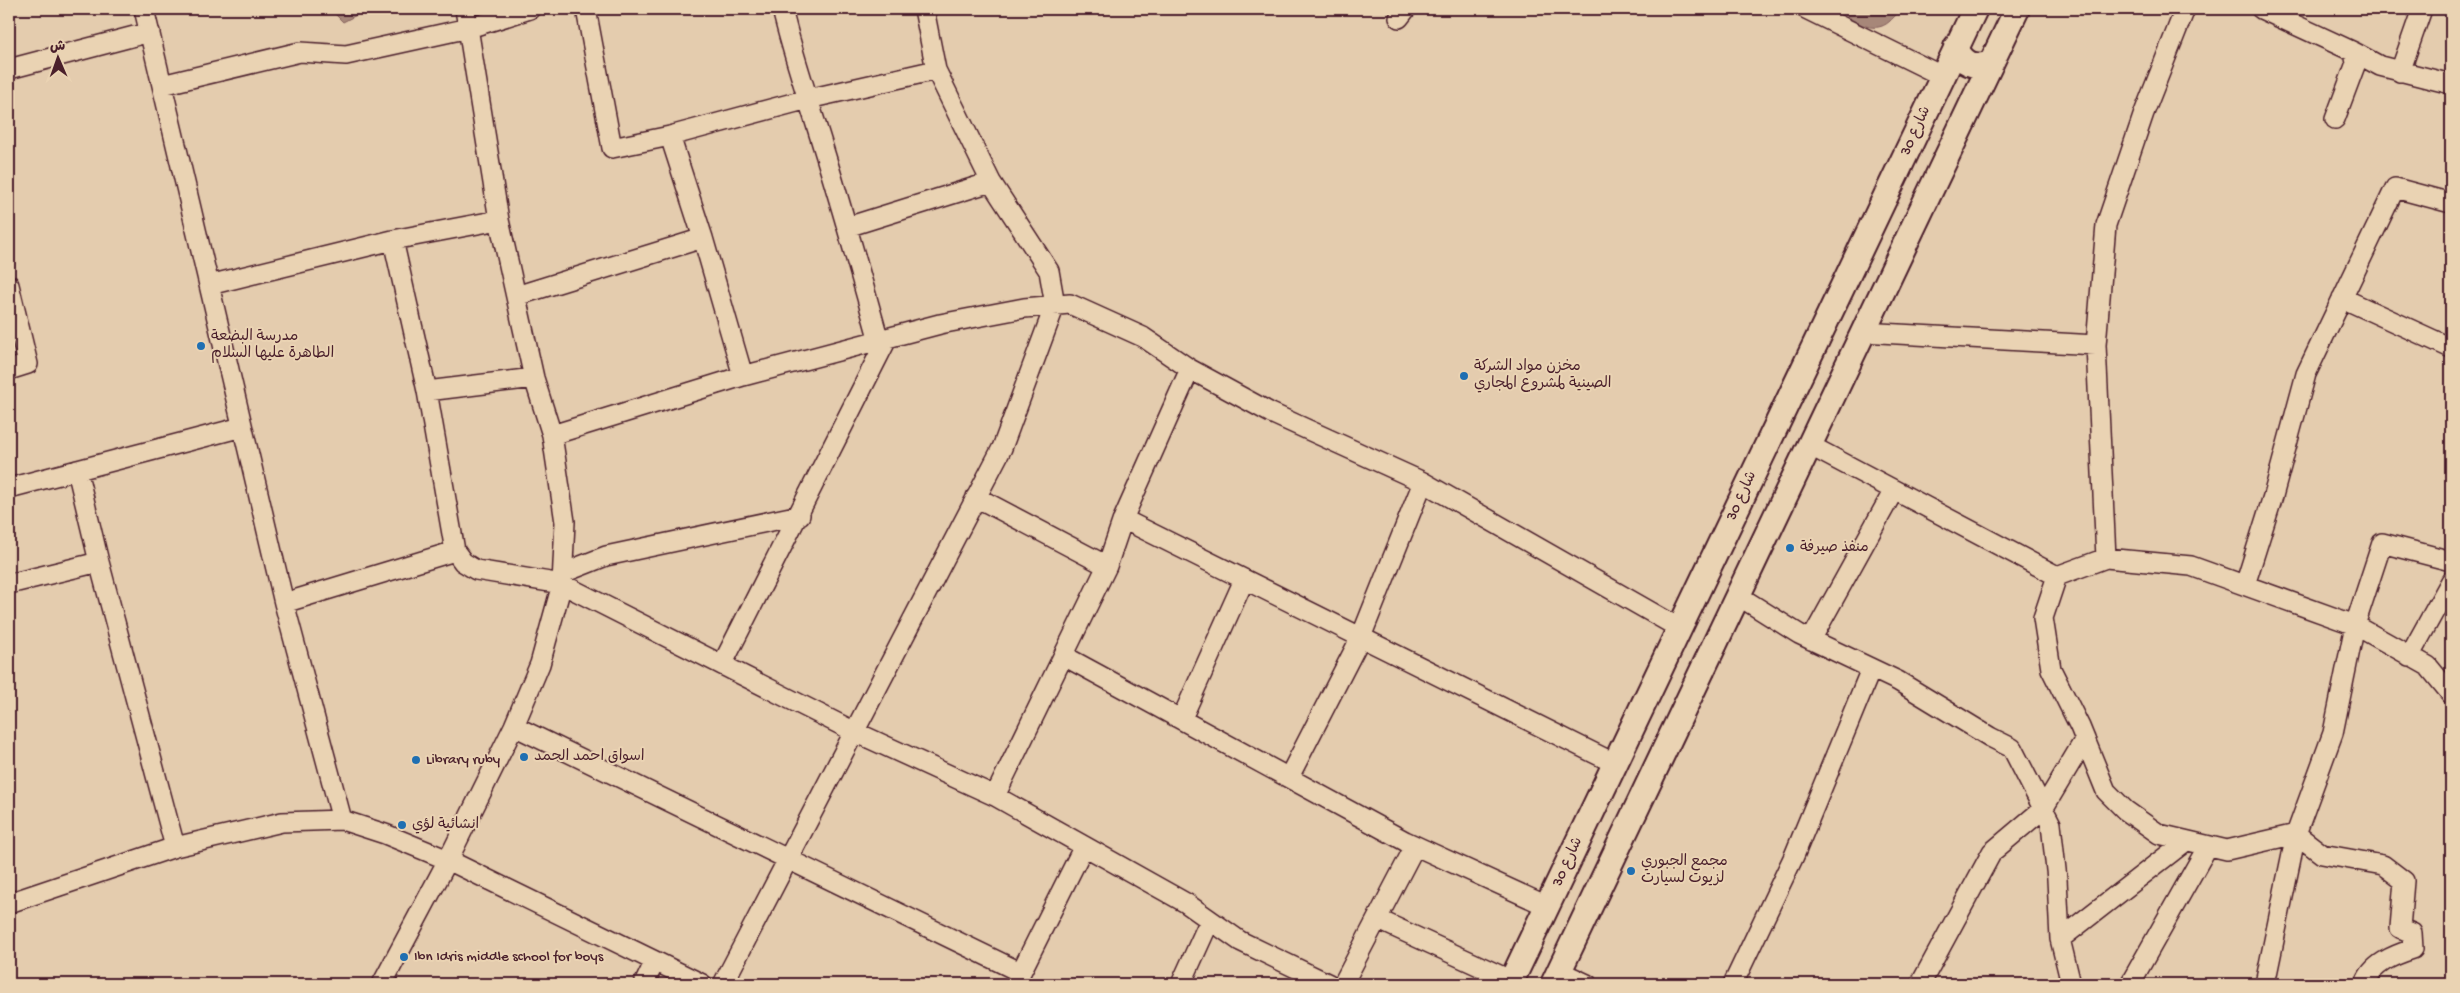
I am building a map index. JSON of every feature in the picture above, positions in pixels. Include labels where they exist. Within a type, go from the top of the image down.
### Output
[{"type":"street","points":[[144,9],[284,603],[342,820]]},
{"type":"street","points":[[382,984],[448,860],[514,726],[540,664],[562,578],[565,522],[552,435],[534,378],[499,220],[465,9]]},
{"type":"street","points":[[162,85],[300,52],[346,55],[469,28],[530,9]]},
{"type":"street","points":[[586,9],[612,148],[670,136],[808,99],[936,70]]},
{"type":"street","points":[[722,665],[800,515],[883,340],[795,62],[782,9]]},
{"type":"street","points":[[723,984],[790,858],[853,730],[1002,448],[1055,305],[1049,271],[991,182],[936,70],[924,9]]},
{"type":"street","points":[[1806,9],[1942,76]]},
{"type":"street","name":"شارع 30","points":[[1511,983],[1975,9]]},
{"type":"street","points":[[1587,984],[1556,978],[2017,9]]},
{"type":"street","points":[[2106,558],[2096,346],[2106,225],[2144,113],[2185,9]]},
{"type":"street","points":[[2261,9],[2380,66],[2451,84]]},
{"type":"street","points":[[2400,72],[2422,9]]},
{"type":"street","points":[[9,69],[150,32]]},
{"type":"street","points":[[1956,47],[1960,56],[1974,66],[1991,63]]},
{"type":"street","points":[[2335,119],[2356,63],[2354,52]]},
{"type":"street","points":[[1920,123],[1929,120],[1938,121],[1950,132],[1953,142]]},
{"type":"street","points":[[670,136],[703,238],[743,376]]},
{"type":"street","points":[[847,227],[991,182]]},
{"type":"street","points":[[2245,584],[2273,496],[2306,374],[2395,188],[2451,203]]},
{"type":"street","points":[[209,285],[393,240],[499,220]]},
{"type":"street","points":[[516,296],[703,238]]},
{"type":"street","points":[[393,240],[427,391],[455,551],[463,562],[476,570],[562,578],[722,665],[853,730],[995,796],[1186,903],[1240,941],[1329,984]]},
{"type":"street","points":[[9,285],[28,364],[9,370]]},
{"type":"street","points":[[2342,298],[2451,348]]},
{"type":"street","points":[[552,435],[743,376],[940,324],[1024,308],[1070,304],[1143,336],[1190,369],[1271,414],[1423,482],[1679,628]]},
{"type":"street","points":[[1862,332],[2096,346]]},
{"type":"street","points":[[995,796],[1107,566],[1123,519],[1190,369]]},
{"type":"street","points":[[427,391],[534,378]]},
{"type":"street","points":[[9,488],[242,427]]},
{"type":"street","points":[[1808,445],[2057,576],[2106,558],[2191,566],[2355,625],[2428,666],[2451,694]]},
{"type":"street","points":[[77,470],[99,562],[176,847]]},
{"type":"street","points":[[1289,778],[1361,637],[1423,482]]},
{"type":"street","points":[[1811,640],[1894,490]]},
{"type":"street","points":[[976,497],[1107,566]]},
{"type":"street","points":[[562,578],[606,556],[800,515]]},
{"type":"street","points":[[1123,519],[1614,764]]},
{"type":"street","points":[[2264,984],[2296,834],[2333,733],[2355,625],[2382,543],[2451,561]]},
{"type":"street","points":[[284,603],[455,551]]},
{"type":"street","points":[[9,584],[99,562]]},
{"type":"street","points":[[2057,576],[2044,618],[2051,669],[2085,739],[2106,792],[2125,810],[2159,834],[2208,846],[2227,850],[2296,834]]},
{"type":"street","points":[[1182,718],[1244,580]]},
{"type":"street","points":[[2409,657],[2451,581]]},
{"type":"street","points":[[1737,595],[1811,640],[1898,681],[2012,748],[2051,824],[2057,879],[2060,939],[2071,984]]},
{"type":"street","points":[[1064,656],[1182,718],[1415,846],[1547,906]]},
{"type":"street","points":[[1733,984],[1794,856],[1871,669]]},
{"type":"street","points":[[514,726],[790,858],[1018,978],[1084,846]]},
{"type":"street","points":[[1923,984],[1992,852],[2043,809],[2085,739]]},
{"type":"street","points":[[9,903],[176,847],[282,822],[342,820],[385,834],[448,860],[702,984]]},
{"type":"street","points":[[2296,834],[2322,854],[2383,865],[2404,882],[2400,928],[2412,933],[2413,949],[2395,954],[2368,973],[2364,984]]},
{"type":"street","points":[[2060,939],[2186,840]]},
{"type":"street","points":[[1343,984],[1415,846]]},
{"type":"street","points":[[2130,984],[2208,846]]},
{"type":"street","points":[[1377,919],[1511,983]]},
{"type":"street","points":[[1181,984],[1210,920]]},
{"type":"street","points":[[644,984],[655,961]]},
{"type":"shaded area","points":[[330,9],[368,9],[343,22]]},
{"type":"shaded area","points":[[1836,9],[1899,9],[1890,21],[1876,27],[1869,27],[1862,25]]},
{"type":"place","name":"مدرسة البضعة الطاهرة عليها السلام","points":[[201,346]]},
{"type":"place","name":"مخزن مواد الشركة الصينية لمشروع المجاري","points":[[1464,376]]},
{"type":"place","name":"منفذ صيرفة","points":[[1790,548]]},
{"type":"place","name":"اسواق احمد الحمد","points":[[524,757]]},
{"type":"place","name":"Library ruby","points":[[416,760]]},
{"type":"place","name":"انشائية لؤي","points":[[402,825]]},
{"type":"place","name":"مجمع الجبوري لزيوت لسيارت","points":[[1631,871]]},
{"type":"place","name":"Ibn Idris middle school for boys","points":[[404,957]]}]
